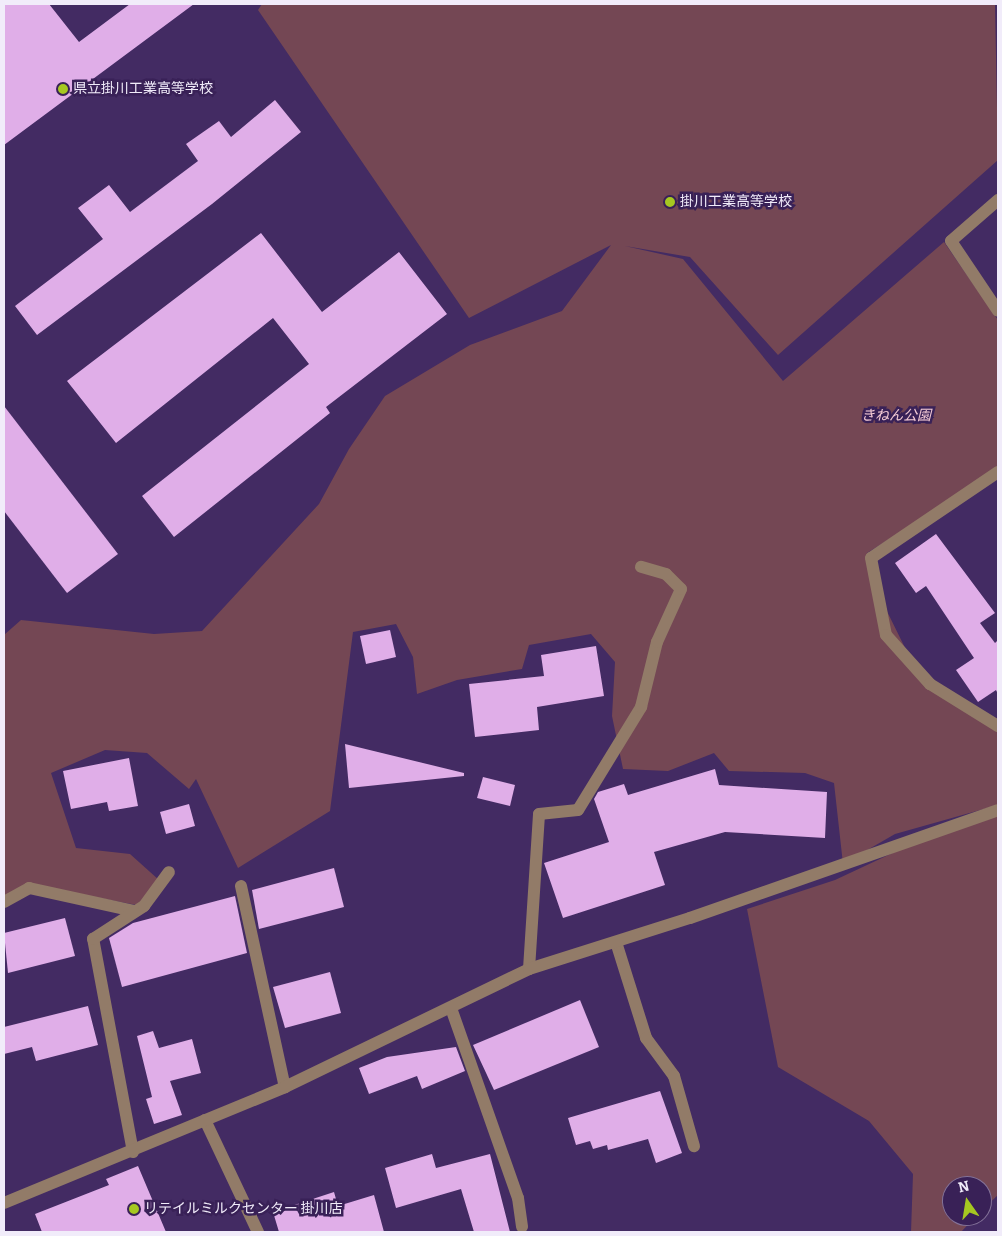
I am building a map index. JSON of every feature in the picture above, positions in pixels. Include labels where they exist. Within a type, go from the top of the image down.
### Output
[{"type":"street","points":[[998,200],[951,241],[998,311]]},
{"type":"street","points":[[998,472],[871,558],[886,635],[930,684],[998,726]]},
{"type":"street","points":[[529,969],[538,814],[578,810],[642,707],[657,642],[681,590],[666,574],[641,567]]},
{"type":"street","points":[[4,1203],[133,1152],[285,1086],[529,969],[616,942],[998,810]]},
{"type":"street","points":[[133,1152],[93,938],[144,906],[169,872]]},
{"type":"street","points":[[241,886],[285,1086]]},
{"type":"street","points":[[4,902],[29,888],[134,911]]},
{"type":"street","points":[[616,942],[646,1038],[674,1076],[694,1146]]},
{"type":"street","points":[[451,1008],[518,1198],[522,1227]]},
{"type":"street","points":[[205,1120],[258,1232]]},
{"type":"green space","name":"きねん公園","points":[[262,4],[995,4],[998,160],[778,355],[690,257],[625,246],[683,259],[783,381],[944,242],[998,320],[998,470],[867,553],[877,591],[913,664],[998,730],[998,805],[895,834],[843,864],[834,783],[805,773],[729,771],[714,753],[668,771],[623,769],[612,716],[615,662],[591,634],[529,645],[522,669],[457,680],[417,694],[413,657],[396,624],[353,632],[330,811],[238,868],[196,779],[189,789],[147,753],[105,750],[51,773],[76,848],[130,854],[159,880],[137,905],[25,884],[4,899],[4,635],[21,620],[154,634],[202,631],[319,504],[349,449],[385,396],[470,345],[562,311],[611,245],[469,318],[258,10]]},
{"type":"green space","points":[[998,810],[998,1195],[992,1201],[992,1176],[942,1176],[942,1226],[967,1226],[961,1232],[911,1232],[913,1174],[869,1121],[778,1067],[747,909],[835,880],[946,828]]},
{"type":"building","points":[[4,4],[49,4],[79,42],[130,4],[194,4],[4,145]]},
{"type":"building","points":[[275,100],[301,132],[212,204],[37,335],[15,306],[103,239],[78,208],[109,185],[130,212],[198,161],[186,144],[219,121],[231,137]]},
{"type":"building","points":[[261,233],[322,312],[399,252],[447,314],[326,407],[330,413],[174,537],[142,496],[309,364],[273,318],[116,443],[67,381]]},
{"type":"building","points":[[4,406],[118,554],[67,593],[4,511]]},
{"type":"building","points":[[936,534],[995,613],[980,623],[995,643],[998,640],[998,694],[996,690],[978,702],[956,670],[974,658],[926,586],[916,593],[895,563]]},
{"type":"building","points":[[390,630],[396,657],[366,664],[360,636]]},
{"type":"building","points":[[596,646],[604,696],[537,707],[539,730],[475,737],[469,684],[544,676],[541,655]]},
{"type":"building","points":[[345,744],[464,773],[464,776],[349,788]]},
{"type":"building","points":[[129,758],[138,806],[109,811],[107,802],[71,809],[63,771]]},
{"type":"building","points":[[715,769],[719,785],[827,792],[825,838],[725,832],[654,852],[665,885],[563,918],[544,863],[609,842],[594,799],[598,792],[624,784],[628,795]]},
{"type":"building","points":[[483,777],[515,785],[510,806],[477,798]]},
{"type":"building","points":[[189,804],[195,826],[166,834],[160,812]]},
{"type":"building","points":[[334,868],[344,907],[259,929],[252,890]]},
{"type":"building","points":[[235,896],[247,953],[122,987],[109,938],[133,923]]},
{"type":"building","points":[[65,918],[75,956],[8,973],[4,933]]},
{"type":"building","points":[[330,972],[341,1013],[285,1028],[273,987]]},
{"type":"building","points":[[580,1000],[599,1047],[494,1090],[473,1045]]},
{"type":"building","points":[[88,1006],[98,1045],[36,1061],[32,1047],[4,1054],[4,1027]]},
{"type":"building","points":[[153,1031],[159,1048],[192,1039],[201,1073],[170,1081],[182,1115],[154,1124],[146,1099],[152,1097],[137,1036]]},
{"type":"building","points":[[456,1047],[465,1071],[422,1089],[417,1076],[369,1094],[359,1068],[387,1057]]},
{"type":"building","points":[[660,1091],[682,1153],[656,1163],[648,1139],[608,1150],[607,1145],[593,1149],[590,1141],[576,1145],[568,1118]]},
{"type":"building","points":[[432,1154],[436,1168],[490,1154],[510,1232],[474,1232],[461,1189],[396,1208],[385,1168]]},
{"type":"building","points":[[138,1166],[166,1232],[42,1232],[35,1214],[109,1185],[106,1179]]},
{"type":"building","points":[[334,1192],[338,1206],[374,1195],[384,1232],[279,1232],[273,1212]]},
{"type":"place","name":"県立掛川工業高等学校","points":[[63,89]]},
{"type":"place","name":"掛川工業高等学校","points":[[670,202]]},
{"type":"place","name":"リテイルミルクセンター 掛川店","points":[[134,1209]]}]
